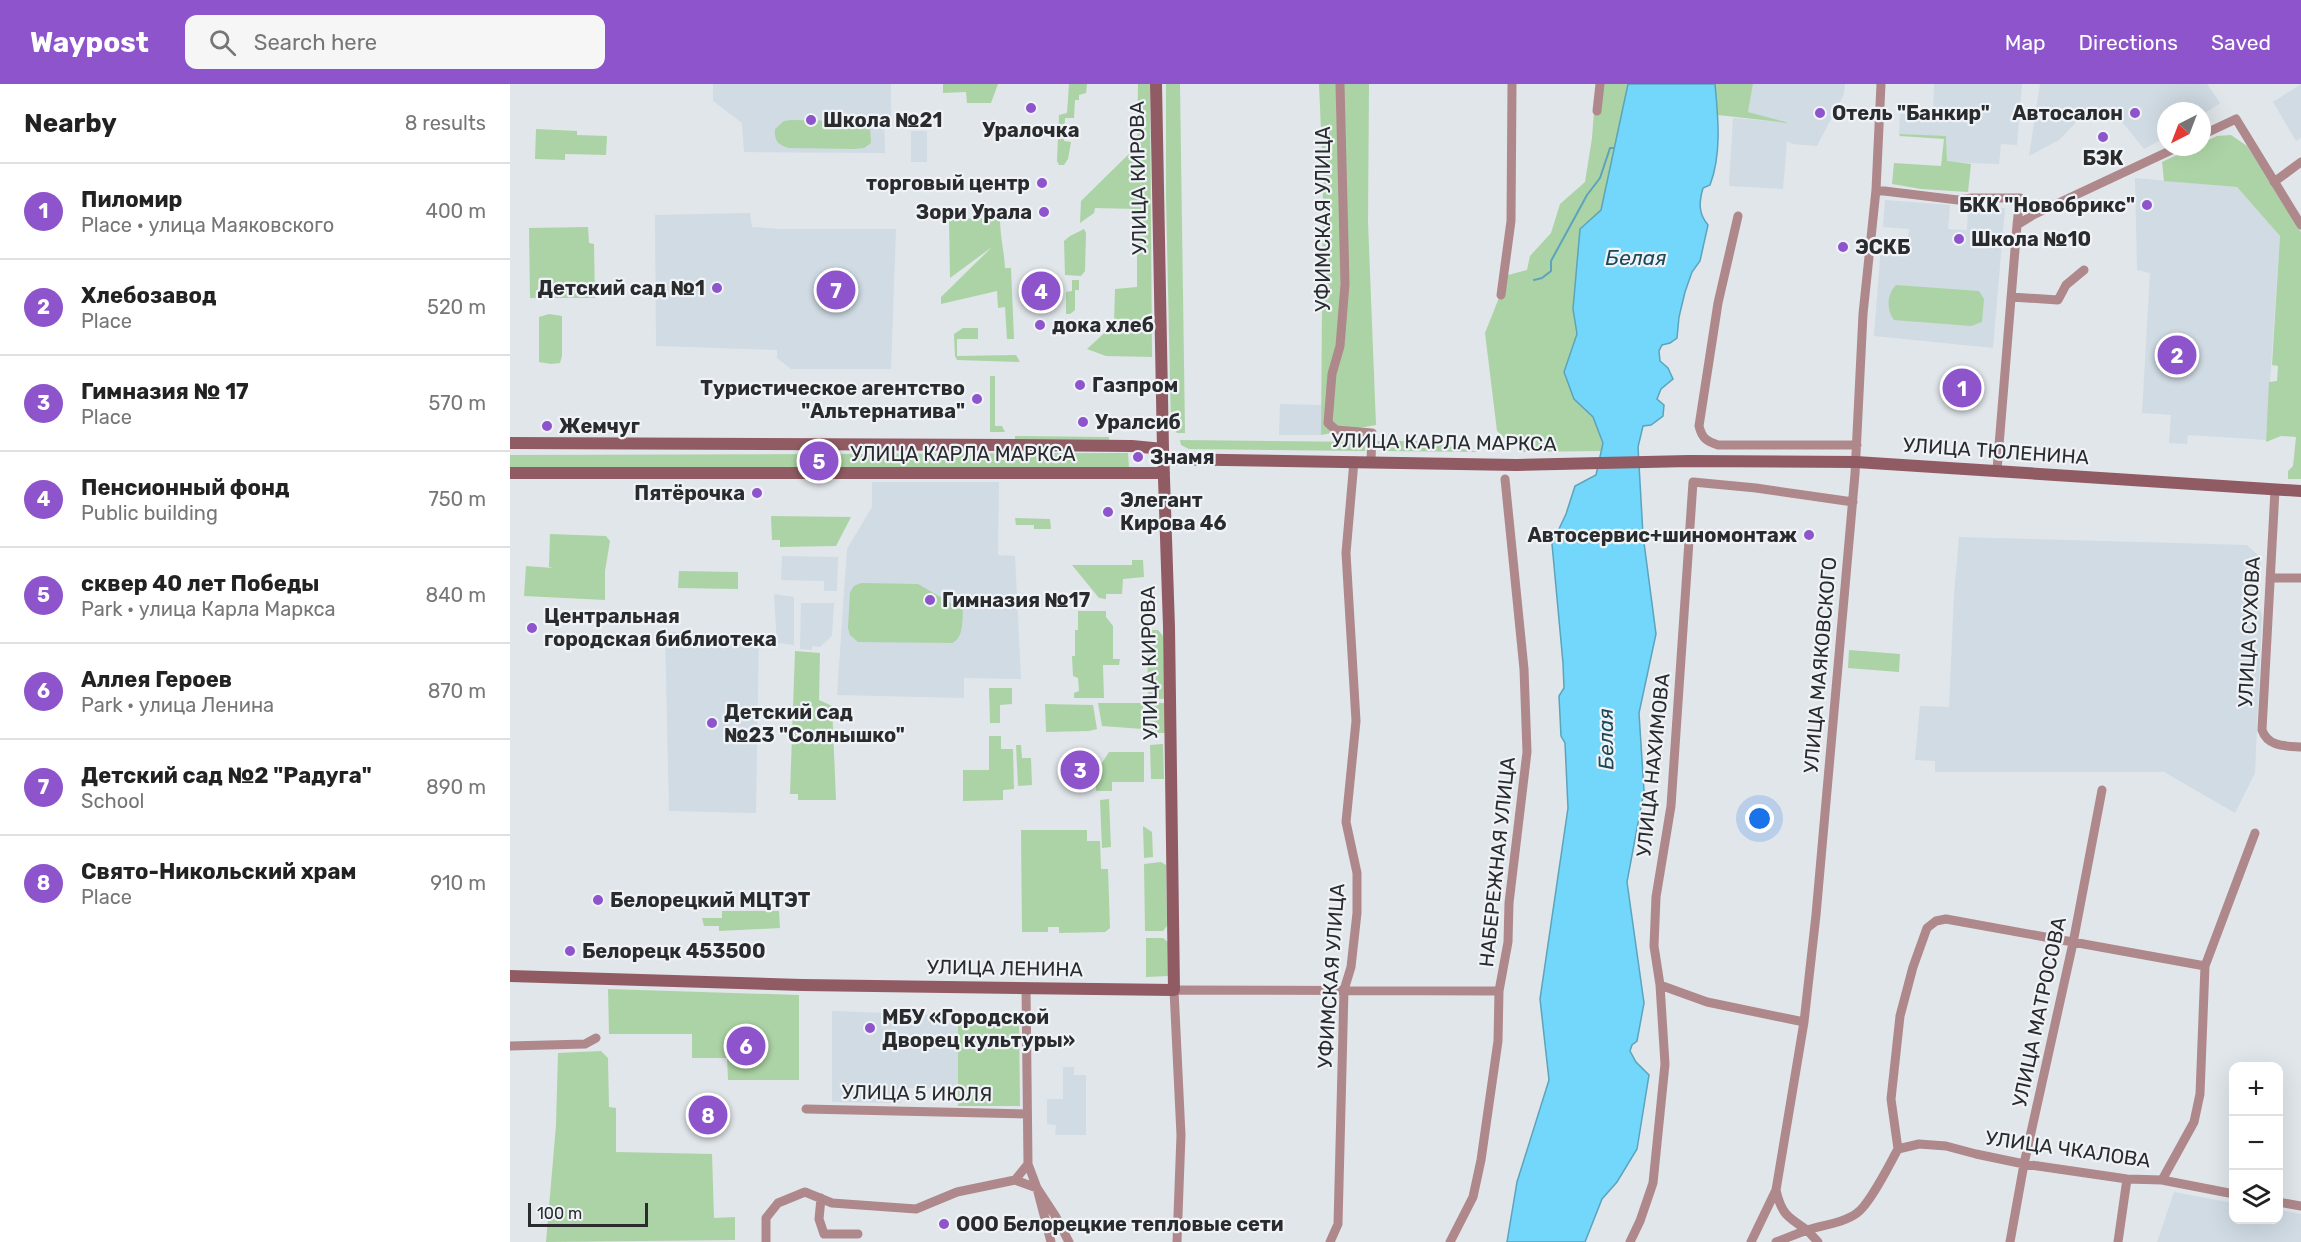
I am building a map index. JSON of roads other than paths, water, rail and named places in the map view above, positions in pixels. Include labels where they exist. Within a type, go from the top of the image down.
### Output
[{"type":"street","name":"УЛИЦА КИРОВА","points":[[1156,84],[1174,990],[1181,1135],[1177,1242]]},
{"type":"street","name":"УФИМСКАЯ УЛИЦА","points":[[1340,84],[1345,284],[1340,345],[1332,374],[1328,423],[1336,430],[1372,433],[1371,461]]},
{"type":"street","points":[[1501,295],[1511,221],[1512,84]]},
{"type":"street","points":[[1596,111],[1600,84]]},
{"type":"street","name":"УЛИЦА МАЯКОВСКОГО","points":[[1751,1242],[1776,1190],[1804,1022],[1816,915],[1853,502],[1863,314],[1876,190],[1881,84]]},
{"type":"street","points":[[2211,131],[2236,119],[2301,225]]},
{"type":"street","points":[[2017,225],[2033,214],[2159,156]]},
{"type":"street","points":[[2274,182],[2301,162]]},
{"type":"street","points":[[1876,190],[1958,200],[2020,198],[1996,470]]},
{"type":"street","points":[[1738,216],[1718,303],[1699,426],[1701,436],[1708,442],[1718,445],[1857,445]]},
{"type":"street","points":[[2011,297],[2058,300],[2066,285],[2084,270]]},
{"type":"street","name":"УЛИЦА КАРЛА МАРКСА","points":[[510,443],[1132,446],[1163,454],[1517,465],[1689,461]]},
{"type":"street","name":"УФИМСКАЯ УЛИЦА","points":[[1330,1242],[1338,1224],[1344,990],[1351,967],[1357,913],[1357,873],[1346,822],[1356,721],[1346,553],[1354,461]]},
{"type":"street","name":"УЛИЦА ТЮЛЕНИНА","points":[[1689,461],[1856,462],[2301,491]]},
{"type":"street","name":"УЛИЦА КАРЛА МАРКСА","points":[[510,473],[1164,473]]},
{"type":"street","name":"НАБЕРЕЖНАЯ УЛИЦА","points":[[1450,1242],[1473,1197],[1481,1160],[1498,1041],[1499,991],[1508,942],[1509,903],[1527,752],[1524,669],[1505,479]]},
{"type":"street","name":"УЛИЦА НАХИМОВА","points":[[1630,1242],[1653,1183],[1665,1064],[1660,985],[1654,946],[1656,897],[1671,806],[1693,482],[1756,488],[1853,502]]},
{"type":"street","name":"УЛИЦА СУХОВА","points":[[2275,490],[2262,730],[2264,736],[2275,744],[2301,747]]},
{"type":"street","points":[[2270,578],[2301,578]]},
{"type":"street","name":"УЛИЦА МАТРОСОВА","points":[[2010,1242],[2024,1164],[2073,943],[2102,790]]},
{"type":"street","points":[[2162,1180],[2194,1122],[2200,1094],[2205,966],[2255,833]]},
{"type":"street","points":[[1776,1242],[1857,1213],[1898,1149],[1891,1099],[1900,1016],[1913,967],[1927,928],[1936,921],[1946,919],[2205,966]]},
{"type":"street","name":"УЛИЦА ЛЕНИНА","points":[[510,976],[802,985],[1499,991]]},
{"type":"street","points":[[1660,985],[1707,1002],[1804,1022]]},
{"type":"street","points":[[1026,987],[1028,1164],[1037,1188],[1051,1242]]},
{"type":"street","points":[[510,1046],[585,1044],[596,1038]]},
{"type":"street","name":"УЛИЦА 5 ИЮЛЯ","points":[[806,1109],[1028,1114]]},
{"type":"street","name":"УЛИЦА ЧКАЛОВА","points":[[1898,1149],[1919,1144],[1946,1146],[2024,1164],[2127,1179],[2162,1180],[2229,1193]]},
{"type":"street","points":[[1015,1180],[1028,1164]]},
{"type":"street","points":[[2118,1242],[2127,1179]]},
{"type":"street","points":[[766,1242],[766,1218],[778,1203],[805,1192],[832,1203],[916,1209],[957,1192],[1015,1180],[1037,1188],[1069,1242]]},
{"type":"street","points":[[1776,1190],[1780,1206],[1785,1214],[1807,1230],[1818,1242]]},
{"type":"street","points":[[821,1198],[819,1219],[824,1234],[858,1234]]},
{"type":"street","points":[[2283,1203],[2301,1206]]},
{"type":"water","name":"Белая","points":[[1628,84],[1715,84],[1718,122],[1718,148],[1714,173],[1710,185],[1703,188],[1701,198],[1701,212],[1708,225],[1700,261],[1692,272],[1685,292],[1677,338],[1662,345],[1659,351],[1660,361],[1668,368],[1673,379],[1661,389],[1657,399],[1664,405],[1663,416],[1651,425],[1643,426],[1638,447],[1643,535],[1656,634],[1639,713],[1644,791],[1627,882],[1644,1003],[1637,1041],[1632,1045],[1630,1051],[1636,1062],[1649,1075],[1637,1149],[1617,1182],[1602,1199],[1585,1242],[1507,1242],[1517,1182],[1549,1080],[1540,999],[1568,808],[1565,743],[1561,736],[1559,696],[1564,688],[1563,663],[1552,544],[1566,514],[1575,486],[1596,475],[1603,443],[1593,417],[1574,399],[1564,372],[1577,334],[1573,309],[1580,229],[1601,210]]},
{"type":"waterway","points":[[1534,280],[1542,278],[1551,271],[1551,261],[1587,195],[1600,178],[1610,148],[1614,148]]},
{"type":"place","name":"Уралочка","points":[[1031,108]]},
{"type":"place","name":"Отель \"Банкир\"","points":[[1820,113]]},
{"type":"place","name":"Автосалон","points":[[2135,113]]},
{"type":"place","name":"Школа №21","points":[[811,120]]},
{"type":"place","name":"БЭК","points":[[2103,137]]},
{"type":"place","name":"торговый центр","points":[[1042,183]]},
{"type":"place","name":"БКК \"Новобрикс\"","points":[[2147,205]]},
{"type":"place","name":"Зори Урала","points":[[1044,212]]},
{"type":"place","name":"Школа №10","points":[[1959,239]]},
{"type":"place","name":"ЭСКБ","points":[[1843,247]]},
{"type":"place","name":"Детский сад №1","points":[[717,288]]},
{"type":"place","name":"Детский сад №2 \"Радуга\"","points":[[836,290]]},
{"type":"place","name":"Пенсионный фонд","points":[[1041,291]]},
{"type":"place","name":"дока хлеб","points":[[1040,325]]},
{"type":"place","name":"Хлебозавод","points":[[2177,355]]},
{"type":"place","name":"Газпром","points":[[1080,385]]},
{"type":"place","name":"Пиломир","points":[[1962,388]]},
{"type":"place","name":"Туристическое агентство \"Альтернатива\"","points":[[977,399]]},
{"type":"place","name":"Уралсиб","points":[[1083,422]]},
{"type":"place","name":"Жемчуг","points":[[547,426]]},
{"type":"place","name":"Знамя","points":[[1138,457]]},
{"type":"place","name":"сквер 40 лет Победы","points":[[819,461]]},
{"type":"place","name":"Пятёрочка","points":[[757,493]]},
{"type":"place","name":"Элегант Кирова 46","points":[[1108,512]]},
{"type":"place","name":"Автосервис+шиномонтаж","points":[[1809,535]]},
{"type":"place","name":"Гимназия №17","points":[[930,600]]},
{"type":"place","name":"Центральная городская библиотека","points":[[532,628]]},
{"type":"place","name":"Детский сад №23 \"Солнышко\"","points":[[712,723]]},
{"type":"place","name":"Гимназия № 17","points":[[1080,770]]},
{"type":"place","name":"Белорецкий МЦТЭТ","points":[[598,900]]},
{"type":"place","name":"Белорецк 453500","points":[[570,951]]},
{"type":"place","name":"МБУ «Городской Дворец культуры»","points":[[870,1028]]},
{"type":"place","name":"Аллея Героев","points":[[746,1046]]},
{"type":"place","name":"Свято-Никольский храм","points":[[708,1115]]},
{"type":"place","name":"ООО Белорецкие тепловые сети","points":[[944,1224]]}]
